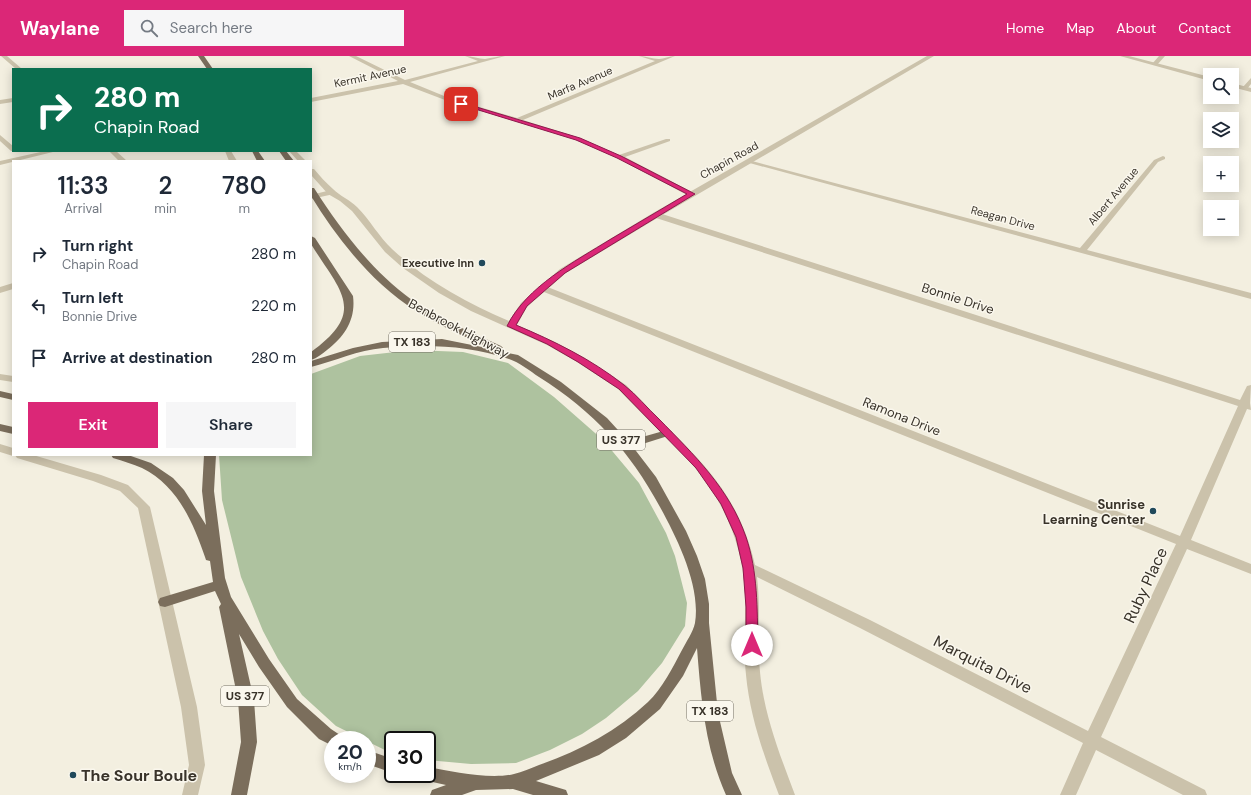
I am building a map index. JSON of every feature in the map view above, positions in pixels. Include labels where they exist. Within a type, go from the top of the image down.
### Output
[{"type":"main road","points":[[201,56],[209,68]]},
{"type":"main road","points":[[283,152],[289,160]]},
{"type":"main road","name":"Benbrook Highway","points":[[312,194],[333,224],[375,274],[390,287],[410,302],[433,316],[514,357]]},
{"type":"main road","points":[[312,240],[348,296],[350,306],[348,317],[342,330],[324,348],[312,356]]},
{"type":"main road","name":"TX 183","points":[[312,364],[375,346],[412,342],[442,342],[496,352],[514,357]]},
{"type":"main road","name":"US 377","points":[[438,795],[477,783],[513,782],[557,766],[593,750],[620,733],[654,705],[678,672],[702,623],[702,604],[698,579],[682,537],[650,477],[626,445],[603,420],[557,384],[514,357]]},
{"type":"main road","points":[[0,394],[12,396]]},
{"type":"main road","points":[[0,427],[12,430]]},
{"type":"main road","points":[[626,445],[667,434]]},
{"type":"main road","points":[[120,456],[147,466],[169,481],[180,493],[200,526],[221,587],[264,663],[292,703],[324,733]]},
{"type":"main road","name":"US 377","points":[[210,456],[208,491],[221,587],[246,700],[249,742],[239,795]]},
{"type":"main road","points":[[165,602],[221,587]]},
{"type":"main road","name":"TX 183","points":[[702,623],[710,714],[724,773],[734,795]]},
{"type":"main road","points":[[436,776],[477,783]]},
{"type":"main road","points":[[513,782],[560,795]]},
{"type":"street","points":[[4,56],[17,68]]},
{"type":"street","points":[[352,56],[404,82],[447,100],[578,139],[619,157],[692,194]]},
{"type":"street","points":[[468,56],[484,61]]},
{"type":"street","name":"Kermit Avenue","points":[[312,100],[404,82],[502,56]]},
{"type":"street","points":[[642,56],[660,61]]},
{"type":"street","name":"Marfa Avenue","points":[[518,120],[672,56]]},
{"type":"street","name":"Chapin Road","points":[[511,326],[521,308],[542,288],[563,272],[656,215],[750,162],[930,56]]},
{"type":"street","points":[[1123,56],[1203,77]]},
{"type":"street","points":[[1155,64],[1162,56]]},
{"type":"street","points":[[1248,89],[1251,80]]},
{"type":"street","points":[[0,102],[12,100]]},
{"type":"street","points":[[0,137],[12,148]]},
{"type":"street","points":[[619,157],[668,140]]},
{"type":"street","points":[[16,152],[22,158]]},
{"type":"street","points":[[13,160],[49,152]]},
{"type":"street","points":[[113,152],[122,160]]},
{"type":"street","points":[[293,152],[301,160]]},
{"type":"street","name":"Albert Avenue","points":[[1082,251],[1156,161],[1162,158]]},
{"type":"street","points":[[0,163],[12,160]]},
{"type":"street","name":"Reagan Drive","points":[[750,162],[1251,296]]},
{"type":"street","name":"Benbrook Highway","points":[[312,172],[331,192],[343,199],[355,209],[388,250],[406,266],[474,309],[550,343],[575,356],[622,387],[700,466],[726,503],[741,537],[749,568],[752,607],[753,674],[758,705],[768,746],[787,795]]},
{"type":"street","points":[[312,194],[331,192]]},
{"type":"street","name":"Bonnie Drive","points":[[656,215],[1247,406]]},
{"type":"street","points":[[0,290],[12,286]]},
{"type":"street","name":"Ramona Drive","points":[[542,288],[1251,569]]},
{"type":"street","points":[[0,377],[12,379]]},
{"type":"street","name":"Ruby Place","points":[[1068,795],[1183,542],[1247,406],[1251,388]]},
{"type":"street","points":[[0,448],[12,452]]},
{"type":"street","points":[[24,456],[97,478],[124,488],[144,507],[189,707],[196,765],[190,795]]},
{"type":"street","name":"Marquita Drive","points":[[749,568],[858,621],[1199,795]]},
{"type":"green space","points":[[413,350],[463,352],[508,363],[554,397],[603,440],[639,483],[666,533],[675,556],[687,603],[685,626],[662,663],[638,691],[606,718],[582,734],[550,750],[516,763],[471,764],[436,761],[436,731],[384,731],[384,750],[376,746],[376,731],[346,731],[336,726],[302,695],[278,659],[263,631],[241,577],[222,500],[219,456],[312,456],[312,374],[360,356]]},
{"type":"place","name":"Executive Inn","points":[[482,263]]},
{"type":"place","name":"Sunrise Learning Center","points":[[1153,511]]},
{"type":"place","name":"The Sour Boule","points":[[73,775]]},
{"type":"route","points":[[461,104],[578,139],[619,157],[692,194],[551,280],[524,305],[516,315],[511,326],[550,343],[581,360],[622,387],[700,466],[726,503],[741,537],[749,568],[752,607],[752,645]]}]
